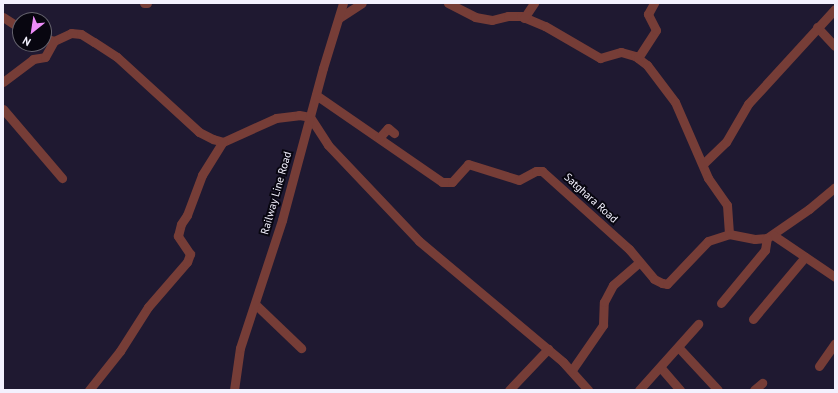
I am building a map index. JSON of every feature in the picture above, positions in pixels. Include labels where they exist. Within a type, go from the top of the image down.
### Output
[{"type":"street","name":"Railway Line Road","points":[[236,389],[240,348],[282,220],[343,3]]},
{"type":"street","points":[[339,18],[362,3]]},
{"type":"street","points":[[448,3],[475,17],[492,20],[508,16],[524,18],[545,26],[600,58],[621,52],[638,58],[647,65],[675,102],[708,178],[727,205],[729,234]]},
{"type":"street","points":[[524,18],[534,3]]},
{"type":"street","points":[[638,58],[656,30],[648,14],[654,3]]},
{"type":"street","points":[[703,164],[726,142],[748,104],[835,9]]},
{"type":"street","points":[[817,28],[835,46]]},
{"type":"street","points":[[3,82],[33,59],[45,57],[54,41],[71,33],[81,34],[117,57],[199,132],[223,142]]},
{"type":"street","name":"Satghara Road","points":[[316,95],[442,182],[452,182],[468,164],[519,180],[542,171],[629,249],[654,279],[667,284],[708,241],[729,234],[755,239],[770,237]]},
{"type":"street","points":[[3,109],[62,178]]},
{"type":"street","points":[[89,390],[120,351],[148,307],[188,262],[190,254],[178,236],[181,224],[190,210],[202,175],[223,142],[276,118],[294,115],[310,117],[328,145],[419,241],[572,370],[588,390]]},
{"type":"street","points":[[379,138],[388,128],[394,133]]},
{"type":"street","points":[[721,304],[765,250],[770,237],[835,187]]},
{"type":"street","points":[[770,237],[805,257],[835,277]]},
{"type":"street","points":[[752,319],[805,257]]},
{"type":"street","points":[[572,370],[603,325],[604,302],[613,285],[639,262]]},
{"type":"street","points":[[255,304],[301,348]]},
{"type":"street","points":[[639,390],[679,348],[698,324]]},
{"type":"street","points":[[818,366],[835,342]]},
{"type":"street","points":[[679,348],[718,390]]},
{"type":"street","points":[[509,390],[548,349]]},
{"type":"street","points":[[661,368],[680,390]]},
{"type":"street","points":[[754,390],[762,383]]}]
